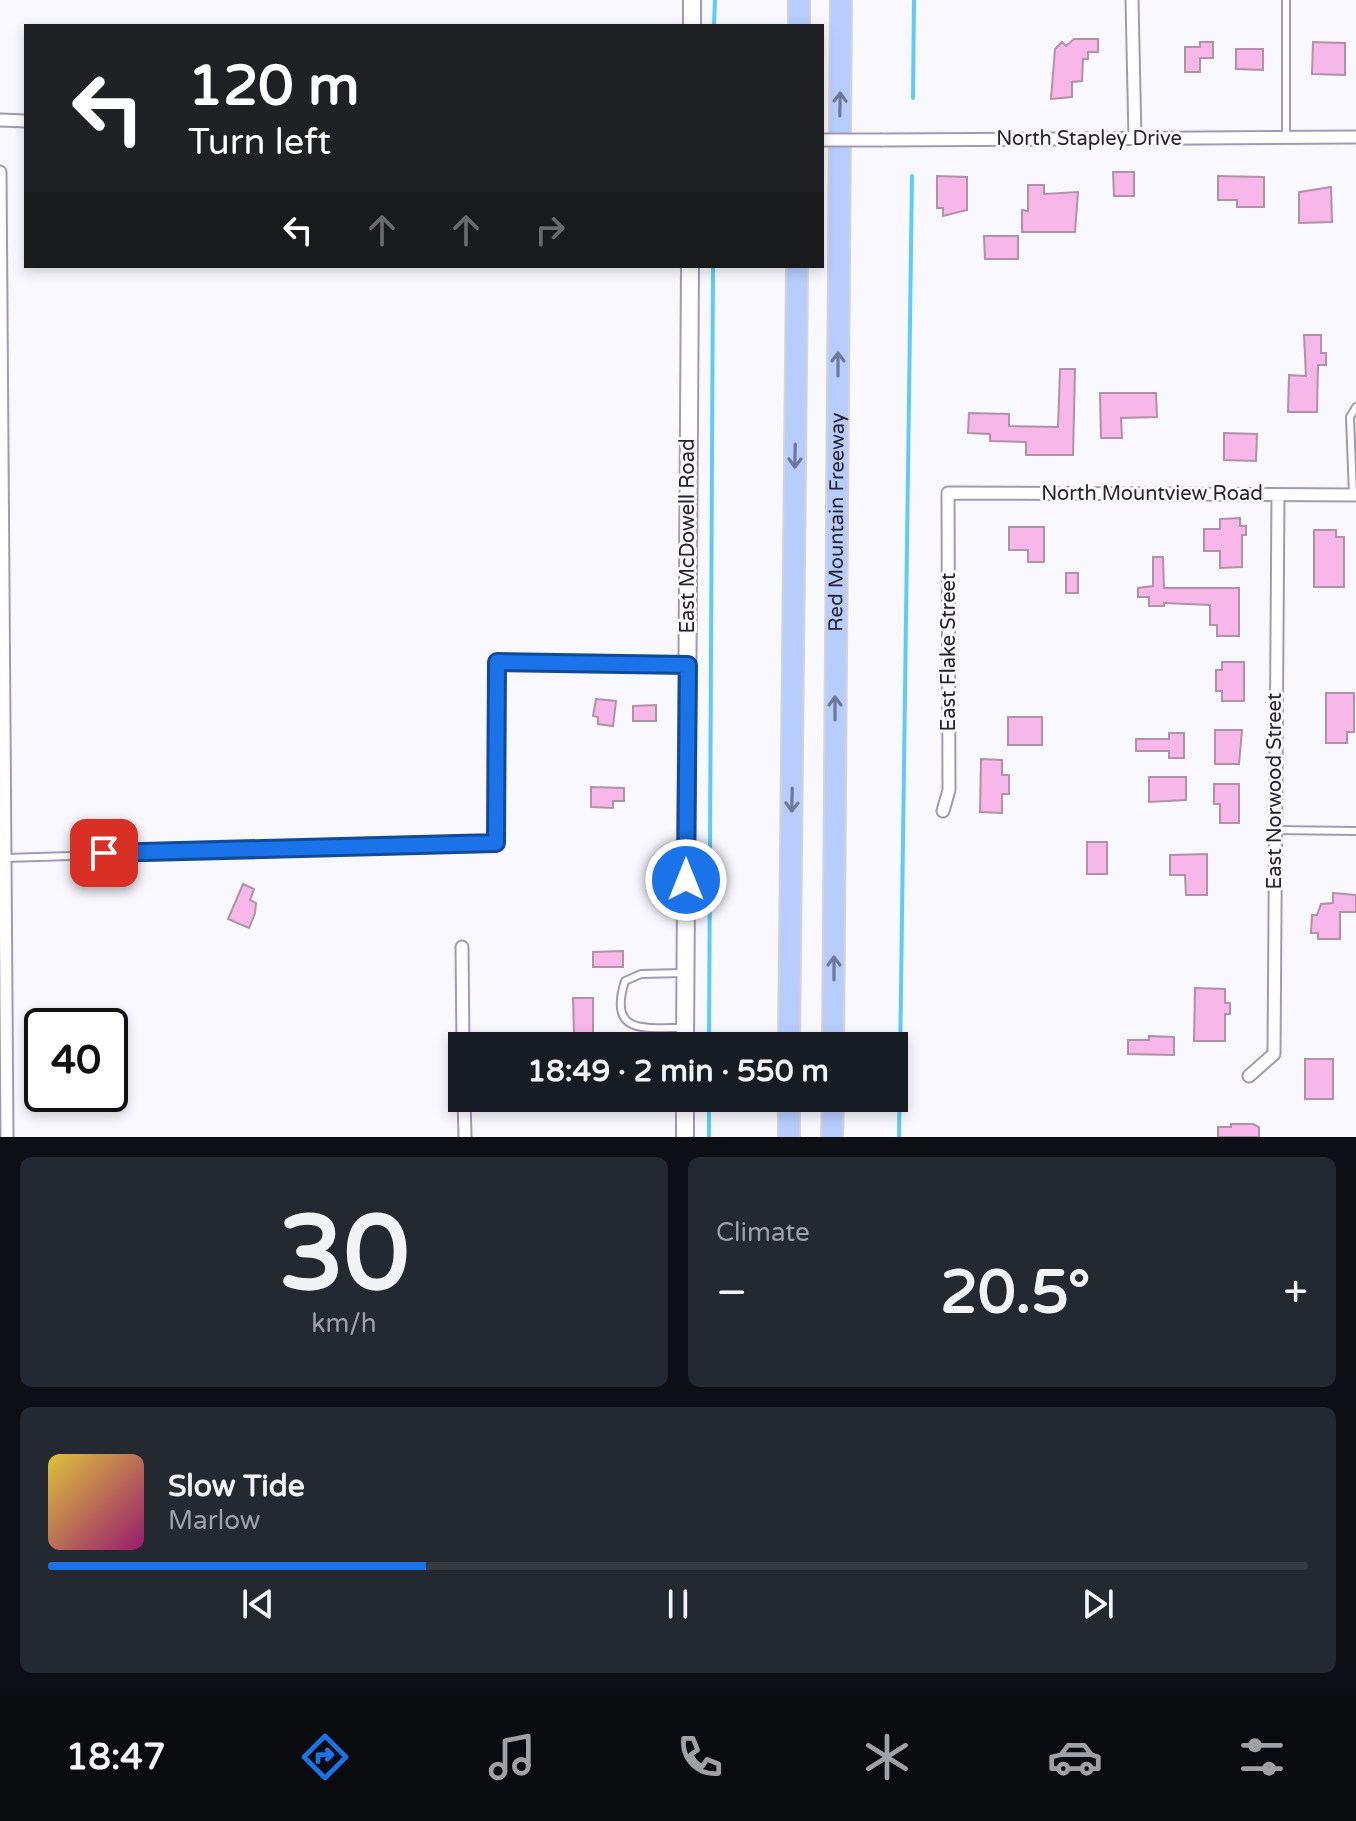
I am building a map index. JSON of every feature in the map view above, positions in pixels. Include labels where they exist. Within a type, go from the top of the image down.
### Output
[{"type":"highway","points":[[799,0],[799,24]]},
{"type":"highway","name":"Red Mountain Freeway","points":[[833,1032],[841,0]]},
{"type":"highway","name":"Red Mountain Freeway","points":[[789,1032],[797,268]]},
{"type":"highway","points":[[789,1112],[789,1137]]},
{"type":"highway","points":[[832,1137],[833,1112]]},
{"type":"street","points":[[692,0],[692,24]]},
{"type":"street","points":[[1132,0],[1135,139]]},
{"type":"street","points":[[0,120],[24,121]]},
{"type":"street","name":"North Stapley Drive","points":[[824,140],[1356,137]]},
{"type":"street","points":[[0,172],[5,858],[3,992],[7,1137]]},
{"type":"street","name":"East McDowell Road","points":[[686,1032],[690,268]]},
{"type":"street","name":"North Mountview Road","points":[[948,493],[1354,495]]},
{"type":"street","name":"East Flake Street","points":[[943,811],[949,790],[948,493]]},
{"type":"street","name":"East Norwood Street","points":[[1249,1076],[1274,1054],[1278,495]]},
{"type":"street","points":[[462,947],[463,1032]]},
{"type":"street","points":[[464,1112],[465,1137]]},
{"type":"street","points":[[685,1112],[685,1137]]},
{"type":"lane","points":[[1286,0],[1286,138]]},
{"type":"lane","points":[[1354,495],[1350,417],[1356,407]]},
{"type":"lane","points":[[5,858],[496,843],[497,662],[688,665]]},
{"type":"lane","points":[[1275,830],[1356,831]]},
{"type":"lane","points":[[686,973],[632,976],[625,981],[621,991],[621,1013],[625,1022],[634,1027],[686,1028]]},
{"type":"building","points":[[1074,39],[1098,39],[1098,52],[1088,52],[1088,59],[1083,59],[1082,81],[1072,82],[1072,97],[1051,99],[1055,49],[1062,42],[1066,46]]},
{"type":"building","points":[[1200,42],[1213,42],[1213,58],[1200,58],[1200,72],[1185,72],[1185,47],[1200,47]]},
{"type":"building","points":[[1313,42],[1345,43],[1345,75],[1312,74]]},
{"type":"building","points":[[1236,49],[1263,49],[1263,70],[1236,69]]},
{"type":"building","points":[[1113,172],[1134,172],[1134,196],[1114,196]]},
{"type":"building","points":[[937,176],[967,177],[967,210],[943,216],[943,208],[937,208]]},
{"type":"building","points":[[1218,176],[1264,177],[1264,207],[1237,207],[1237,200],[1218,200]]},
{"type":"building","points":[[1028,185],[1044,185],[1044,194],[1078,192],[1075,232],[1022,232],[1022,210],[1028,211]]},
{"type":"building","points":[[1331,187],[1332,222],[1299,223],[1299,192]]},
{"type":"building","points":[[984,236],[1018,236],[1018,259],[985,259]]},
{"type":"building","points":[[1304,335],[1321,335],[1321,353],[1326,353],[1326,365],[1318,365],[1317,412],[1288,412],[1289,375],[1306,376]]},
{"type":"building","points":[[1060,369],[1075,369],[1073,455],[1026,455],[1026,442],[990,441],[990,434],[968,433],[969,413],[1009,414],[1009,426],[1058,427]]},
{"type":"building","points":[[1100,393],[1156,393],[1157,417],[1121,418],[1122,438],[1101,438]]},
{"type":"building","points":[[1224,433],[1257,434],[1256,461],[1224,460]]},
{"type":"building","points":[[1240,518],[1240,526],[1246,526],[1246,535],[1242,535],[1242,567],[1220,568],[1220,551],[1204,551],[1204,529],[1220,529],[1220,519]]},
{"type":"building","points":[[1009,527],[1044,527],[1044,562],[1028,562],[1028,550],[1009,550]]},
{"type":"building","points":[[1314,530],[1336,530],[1336,537],[1344,537],[1344,587],[1314,587]]},
{"type":"building","points":[[1153,557],[1163,557],[1164,588],[1239,588],[1239,636],[1217,636],[1217,625],[1210,625],[1210,605],[1164,603],[1164,606],[1149,606],[1149,597],[1138,597],[1138,588],[1153,586]]},
{"type":"building","points":[[1066,573],[1078,573],[1078,593],[1066,593]]},
{"type":"building","points":[[1222,662],[1244,662],[1244,701],[1222,701],[1222,691],[1216,691],[1216,670],[1222,670]]},
{"type":"building","points":[[1326,693],[1354,693],[1354,732],[1347,732],[1347,743],[1326,743]]},
{"type":"building","points":[[596,699],[616,701],[613,726],[598,724],[598,717],[593,716]]},
{"type":"building","points":[[656,705],[656,721],[633,721],[633,706]]},
{"type":"building","points":[[1008,717],[1042,717],[1042,745],[1008,745]]},
{"type":"building","points":[[1215,730],[1242,730],[1239,764],[1215,764]]},
{"type":"building","points":[[1169,733],[1184,733],[1184,758],[1169,758],[1169,751],[1136,751],[1136,739],[1169,739]]},
{"type":"building","points":[[981,759],[1002,760],[1002,775],[1009,775],[1009,794],[1002,794],[1002,813],[980,812]]},
{"type":"building","points":[[1149,777],[1186,777],[1186,800],[1149,802]]},
{"type":"building","points":[[1214,784],[1239,784],[1239,823],[1220,823],[1220,804],[1214,804]]},
{"type":"building","points":[[591,787],[624,788],[624,801],[613,801],[613,808],[591,807]]},
{"type":"building","points":[[1087,842],[1107,842],[1107,874],[1087,874]]},
{"type":"building","points":[[1207,854],[1207,895],[1186,895],[1185,875],[1170,875],[1170,855]]},
{"type":"building","points":[[243,884],[254,889],[250,900],[256,903],[249,928],[228,919]]},
{"type":"building","points":[[1333,893],[1356,895],[1356,912],[1340,912],[1340,939],[1318,939],[1318,933],[1311,933],[1312,915],[1317,915],[1321,904],[1333,903]]},
{"type":"building","points":[[623,951],[623,967],[593,967],[593,952]]},
{"type":"building","points":[[1195,988],[1225,989],[1225,1003],[1230,1003],[1230,1014],[1225,1014],[1225,1041],[1194,1041]]},
{"type":"building","points":[[573,998],[593,998],[593,1032],[574,1032]]},
{"type":"building","points":[[1149,1036],[1174,1037],[1174,1055],[1128,1054],[1128,1040],[1149,1040]]},
{"type":"building","points":[[1305,1059],[1333,1059],[1333,1099],[1305,1099]]},
{"type":"building","points":[[1231,1124],[1253,1124],[1259,1127],[1259,1137],[1218,1137],[1218,1127],[1231,1127]]},
{"type":"waterway","points":[[714,24],[715,0]]},
{"type":"waterway","points":[[913,98],[914,0]]},
{"type":"waterway","points":[[899,1137],[912,176]]},
{"type":"waterway","points":[[709,1032],[713,268]]},
{"type":"waterway","points":[[709,1112],[709,1137]]},
{"type":"route","points":[[104,853],[496,843],[497,662],[688,665],[686,880]]}]
